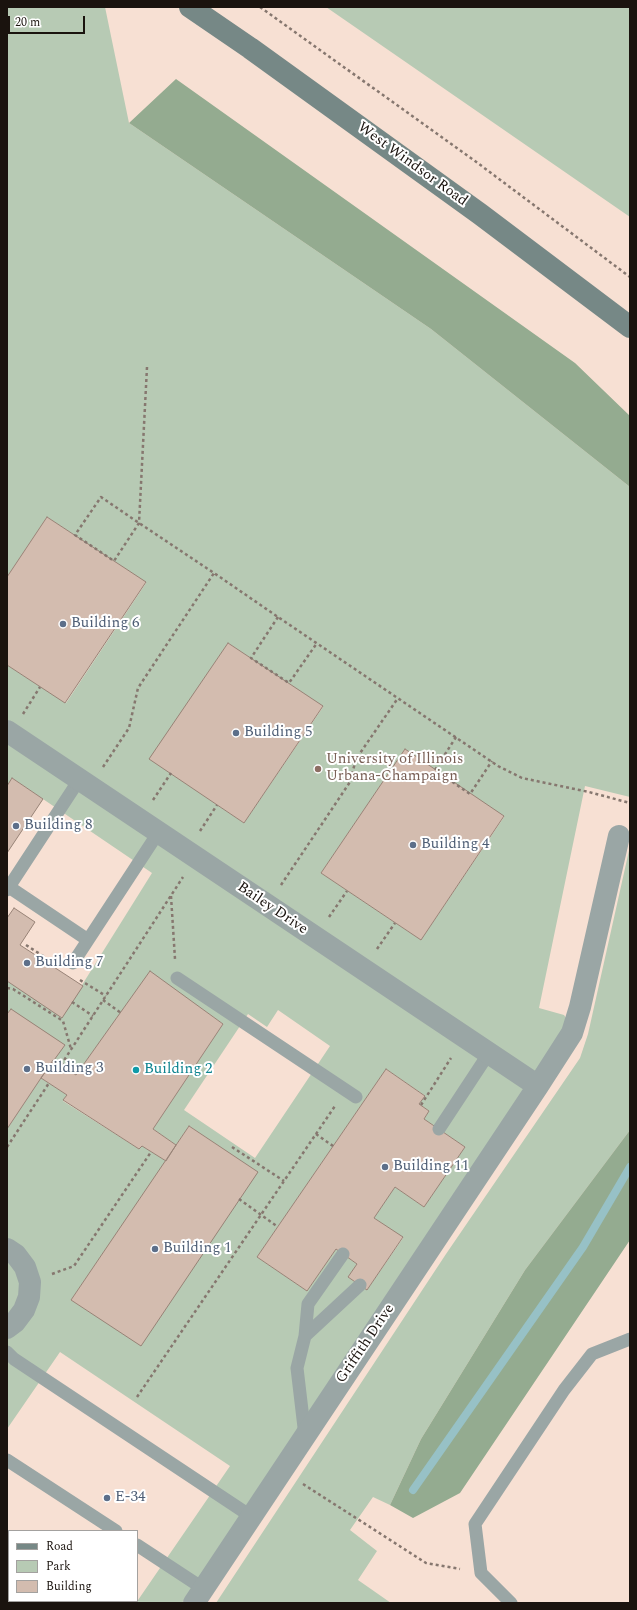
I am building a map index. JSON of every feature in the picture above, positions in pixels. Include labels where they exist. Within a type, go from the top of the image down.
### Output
[{"type":"main road","name":"West Windsor Road","points":[[190,7],[250,48],[480,214],[630,327]]},
{"type":"street","name":"Bailey Drive","points":[[7,731],[538,1086]]},
{"type":"street","name":"Griffith Drive","points":[[199,1596],[572,1033],[580,1007],[619,836]]},
{"type":"street","points":[[7,1249],[16,1255],[25,1267],[30,1282],[30,1289],[29,1297],[24,1310],[15,1322],[7,1328]]},
{"type":"lane","points":[[79,780],[8,888],[88,940]]},
{"type":"lane","points":[[73,963],[158,832]]},
{"type":"lane","points":[[177,978],[356,1097]]},
{"type":"lane","points":[[439,1129],[489,1053]]},
{"type":"lane","points":[[305,1436],[297,1368],[305,1336],[308,1304],[343,1254]]},
{"type":"lane","points":[[305,1336],[360,1285]]},
{"type":"lane","points":[[511,1603],[481,1573],[475,1524],[564,1390],[592,1354],[630,1339]]},
{"type":"lane","points":[[7,1352],[14,1359],[252,1517]]},
{"type":"lane","points":[[7,1460],[114,1530]]},
{"type":"lane","points":[[138,1546],[199,1596]]},
{"type":"path","points":[[260,7],[475,161],[630,277]]},
{"type":"path","points":[[146,367],[139,523],[114,561],[75,535],[101,497],[139,523],[214,573],[278,617],[492,761],[522,778],[588,792],[630,803]]},
{"type":"path","points":[[103,768],[130,728],[138,688],[214,573]]},
{"type":"path","points":[[278,617],[251,658],[288,683],[317,643]]},
{"type":"path","points":[[22,715],[40,687]]},
{"type":"path","points":[[281,886],[350,782],[356,759],[398,698]]},
{"type":"path","points":[[456,737],[435,770],[458,786],[470,794],[492,761]]},
{"type":"path","points":[[152,801],[170,773]]},
{"type":"path","points":[[199,831],[217,805]]},
{"type":"path","points":[[61,1065],[196,858]]},
{"type":"path","points":[[328,918],[347,891]]},
{"type":"path","points":[[171,895],[177,978]]},
{"type":"path","points":[[377,950],[395,923]]},
{"type":"path","points":[[7,988],[12,989],[62,1021],[71,1049]]},
{"type":"path","points":[[103,1000],[120,1013]]},
{"type":"path","points":[[72,1002],[93,1016]]},
{"type":"path","points":[[421,1105],[465,1037]]},
{"type":"path","points":[[7,1147],[49,1084]]},
{"type":"path","points":[[137,1397],[336,1104]]},
{"type":"path","points":[[316,1134],[333,1146]]},
{"type":"path","points":[[232,1147],[284,1181]]},
{"type":"path","points":[[74,1266],[151,1152]]},
{"type":"path","points":[[239,1199],[278,1227]]},
{"type":"path","points":[[282,1471],[426,1563],[481,1573]]},
{"type":"green space","points":[[7,7],[105,7],[129,123],[431,329],[630,487],[630,797],[585,786],[539,1008],[564,1015],[566,1018],[566,1024],[514,1106],[182,1603],[136,1603],[230,1466],[60,1352],[7,1429],[7,1129],[41,1078],[67,1095],[63,1101],[139,1149],[142,1146],[166,1161],[71,1300],[141,1345],[257,1172],[189,1126],[176,1145],[153,1129],[223,1024],[150,972],[76,1075],[53,1060],[11,1009],[7,1014],[7,981],[62,1017],[152,873],[12,778],[7,786],[7,665],[66,703],[146,583],[47,517],[7,577]],"holes":[[[228,643],[323,707],[244,823],[150,759]],[[405,749],[504,817],[421,940],[321,873]],[[278,1010],[330,1046],[255,1158],[184,1110],[248,1014],[267,1027]],[[386,1069],[424,1095],[419,1104],[429,1111],[424,1119],[465,1147],[424,1207],[395,1187],[374,1218],[403,1238],[367,1290],[348,1277],[357,1264],[336,1249],[307,1291],[257,1257]]]},
{"type":"green space","points":[[326,7],[630,7],[630,217]]},
{"type":"green space","points":[[176,79],[575,363],[630,416],[630,487],[431,329],[129,123]]},
{"type":"green space","points":[[630,846],[630,1130],[525,1270],[421,1439],[390,1505],[373,1497],[350,1530],[377,1551],[358,1580],[391,1603],[216,1603],[446,1254],[580,1058],[588,1034]]},
{"type":"green space","points":[[630,1130],[630,1240],[460,1493],[413,1518],[390,1505],[421,1439],[525,1270]]},
{"type":"building","name":"Building 6","points":[[47,517],[146,582],[65,703],[7,665],[7,577]]},
{"type":"building","name":"Building 5","points":[[228,643],[323,706],[244,823],[149,759]]},
{"type":"building","name":"Building 4","points":[[405,749],[504,816],[421,940],[321,873]]},
{"type":"building","name":"Building 8","points":[[12,778],[43,799],[7,853],[7,786]]},
{"type":"building","name":"Building 7","points":[[14,908],[35,922],[20,945],[83,986],[62,1018],[7,981],[7,918]]},
{"type":"building","name":"Building 2","points":[[150,971],[223,1024],[153,1129],[176,1145],[166,1161],[142,1146],[139,1149],[63,1100],[67,1095],[41,1078],[53,1060],[76,1075]]},
{"type":"building","name":"Building 3","points":[[11,1009],[65,1045],[7,1129],[7,1014]]},
{"type":"building","name":"Building 11","points":[[386,1069],[425,1096],[419,1104],[429,1111],[424,1119],[465,1147],[424,1207],[395,1187],[374,1218],[403,1237],[367,1290],[348,1277],[357,1264],[336,1249],[307,1291],[257,1257]]},
{"type":"building","name":"Building 1","points":[[189,1126],[258,1172],[141,1346],[71,1300]]},
{"type":"waterway","points":[[413,1490],[583,1247],[630,1167]]},
{"type":"place","name":"Building 6","points":[[63,624]]},
{"type":"place","name":"Building 5","points":[[236,733]]},
{"type":"place","name":"University of Illinois Urbana-Champaign","points":[[318,769]]},
{"type":"place","name":"Building 8","points":[[16,826]]},
{"type":"place","name":"Building 4","points":[[413,845]]},
{"type":"place","name":"Building 7","points":[[27,963]]},
{"type":"place","name":"Building 3","points":[[27,1069]]},
{"type":"place","name":"Building 2","points":[[136,1070]]},
{"type":"place","name":"Building 11","points":[[385,1167]]},
{"type":"place","name":"Building 1","points":[[155,1249]]},
{"type":"place","name":"E-34","points":[[107,1498]]}]
